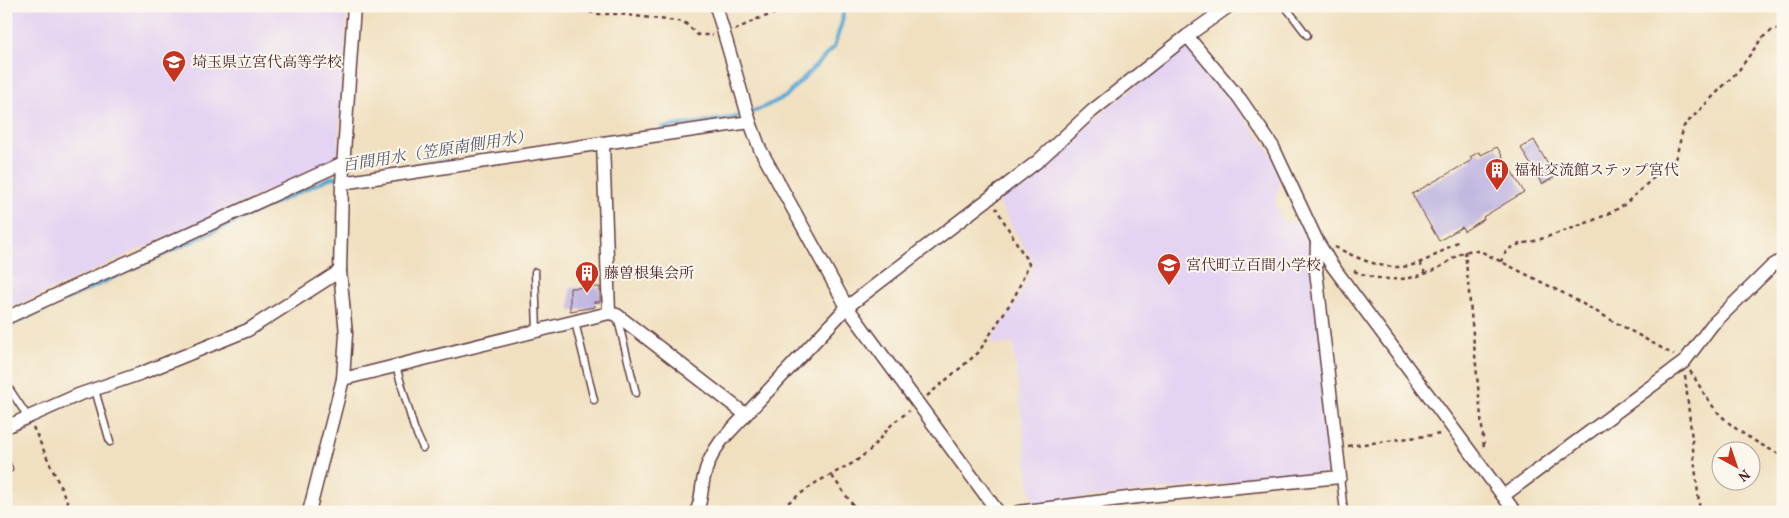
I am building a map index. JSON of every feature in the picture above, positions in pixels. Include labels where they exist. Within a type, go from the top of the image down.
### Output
[{"type":"street","points":[[309,512],[343,379],[346,334],[340,271],[342,184],[354,6]]},
{"type":"street","points":[[716,6],[750,122],[760,149],[847,307],[998,512]]},
{"type":"street","points":[[696,512],[699,507],[704,476],[710,456],[721,441],[847,307],[1038,161],[1092,111],[1187,36],[1229,6]]},
{"type":"street","points":[[1187,36],[1240,99],[1273,148],[1317,241],[1330,264],[1515,512]]},
{"type":"street","points":[[342,184],[750,122]]},
{"type":"street","points":[[603,143],[613,314]]},
{"type":"street","points":[[6,318],[343,164]]},
{"type":"street","points":[[1018,512],[1128,498],[1340,477],[1316,271],[1317,241]]},
{"type":"street","points":[[1503,496],[1684,362],[1712,325],[1772,266],[1783,259]]},
{"type":"street","points":[[6,427],[248,330],[340,271]]},
{"type":"street","points":[[343,379],[613,314],[745,414]]},
{"type":"lane","points":[[1285,6],[1307,35]]},
{"type":"lane","points":[[535,272],[537,331]]},
{"type":"lane","points":[[613,314],[636,393]]},
{"type":"lane","points":[[575,322],[594,400]]},
{"type":"lane","points":[[396,366],[414,428],[423,448]]},
{"type":"lane","points":[[6,384],[28,417]]},
{"type":"lane","points":[[95,390],[110,442]]},
{"type":"lane","points":[[6,462],[9,470]]},
{"type":"lane","points":[[1340,477],[1344,512]]},
{"type":"path","points":[[558,6],[598,14],[619,14],[684,22],[698,34],[725,35],[757,20],[801,6]]},
{"type":"path","points":[[1501,262],[1509,250],[1518,244],[1532,242],[1566,230],[1624,205],[1676,157],[1684,126],[1739,70],[1762,38],[1772,31],[1783,27]]},
{"type":"path","points":[[775,512],[817,482],[832,476],[855,462],[870,450],[893,423],[978,352],[1015,296],[1028,264],[991,198]]},
{"type":"path","points":[[1317,241],[1324,241],[1353,257],[1383,266],[1396,267],[1420,263],[1459,241]]},
{"type":"path","points":[[1465,251],[1484,453],[1480,464]]},
{"type":"path","points":[[1351,270],[1380,279],[1397,279],[1425,274],[1465,251],[1482,252],[1619,323],[1678,357],[1684,362],[1721,416],[1760,444],[1783,456]]},
{"type":"path","points":[[1420,263],[1425,274]]},
{"type":"path","points":[[1684,362],[1700,512]]},
{"type":"path","points":[[28,417],[72,512]]},
{"type":"path","points":[[1336,447],[1441,434],[1454,428]]},
{"type":"path","points":[[832,476],[858,512]]},
{"type":"shaded area","name":"埼玉県立宮代高等学校","points":[[6,6],[347,6],[337,159],[6,310]]},
{"type":"shaded area","name":"宮代町立百間小学校","points":[[1188,46],[1269,150],[1280,176],[1275,204],[1282,220],[1299,225],[1311,236],[1334,471],[1032,504],[1013,343],[993,345],[992,338],[1016,303],[1034,264],[997,200],[1055,159],[1110,106]]},
{"type":"building","points":[[1534,140],[1555,177],[1542,184],[1521,148]]},
{"type":"building","name":"福祉交流館ステップ宮代","points":[[1497,147],[1524,192],[1464,231],[1462,227],[1439,241],[1412,194],[1472,160],[1470,157],[1479,152],[1481,155]]},
{"type":"building","name":"藤曽根集会所","points":[[600,287],[600,302],[594,302],[595,307],[570,311],[570,288]]},
{"type":"waterway","name":"百間用水（笠原南側用水）","points":[[662,128],[736,117],[760,109],[785,97],[834,47],[842,22],[844,6]]},
{"type":"waterway","name":"百間用水（笠原南側用水）","points":[[6,327],[330,178],[447,161]]},
{"type":"place","name":"埼玉県立宮代高等学校","points":[[174,83]]},
{"type":"place","name":"福祉交流館ステップ宮代","points":[[1497,191]]},
{"type":"place","name":"宮代町立百間小学校","points":[[1169,286]]},
{"type":"place","name":"藤曽根集会所","points":[[587,294]]}]
